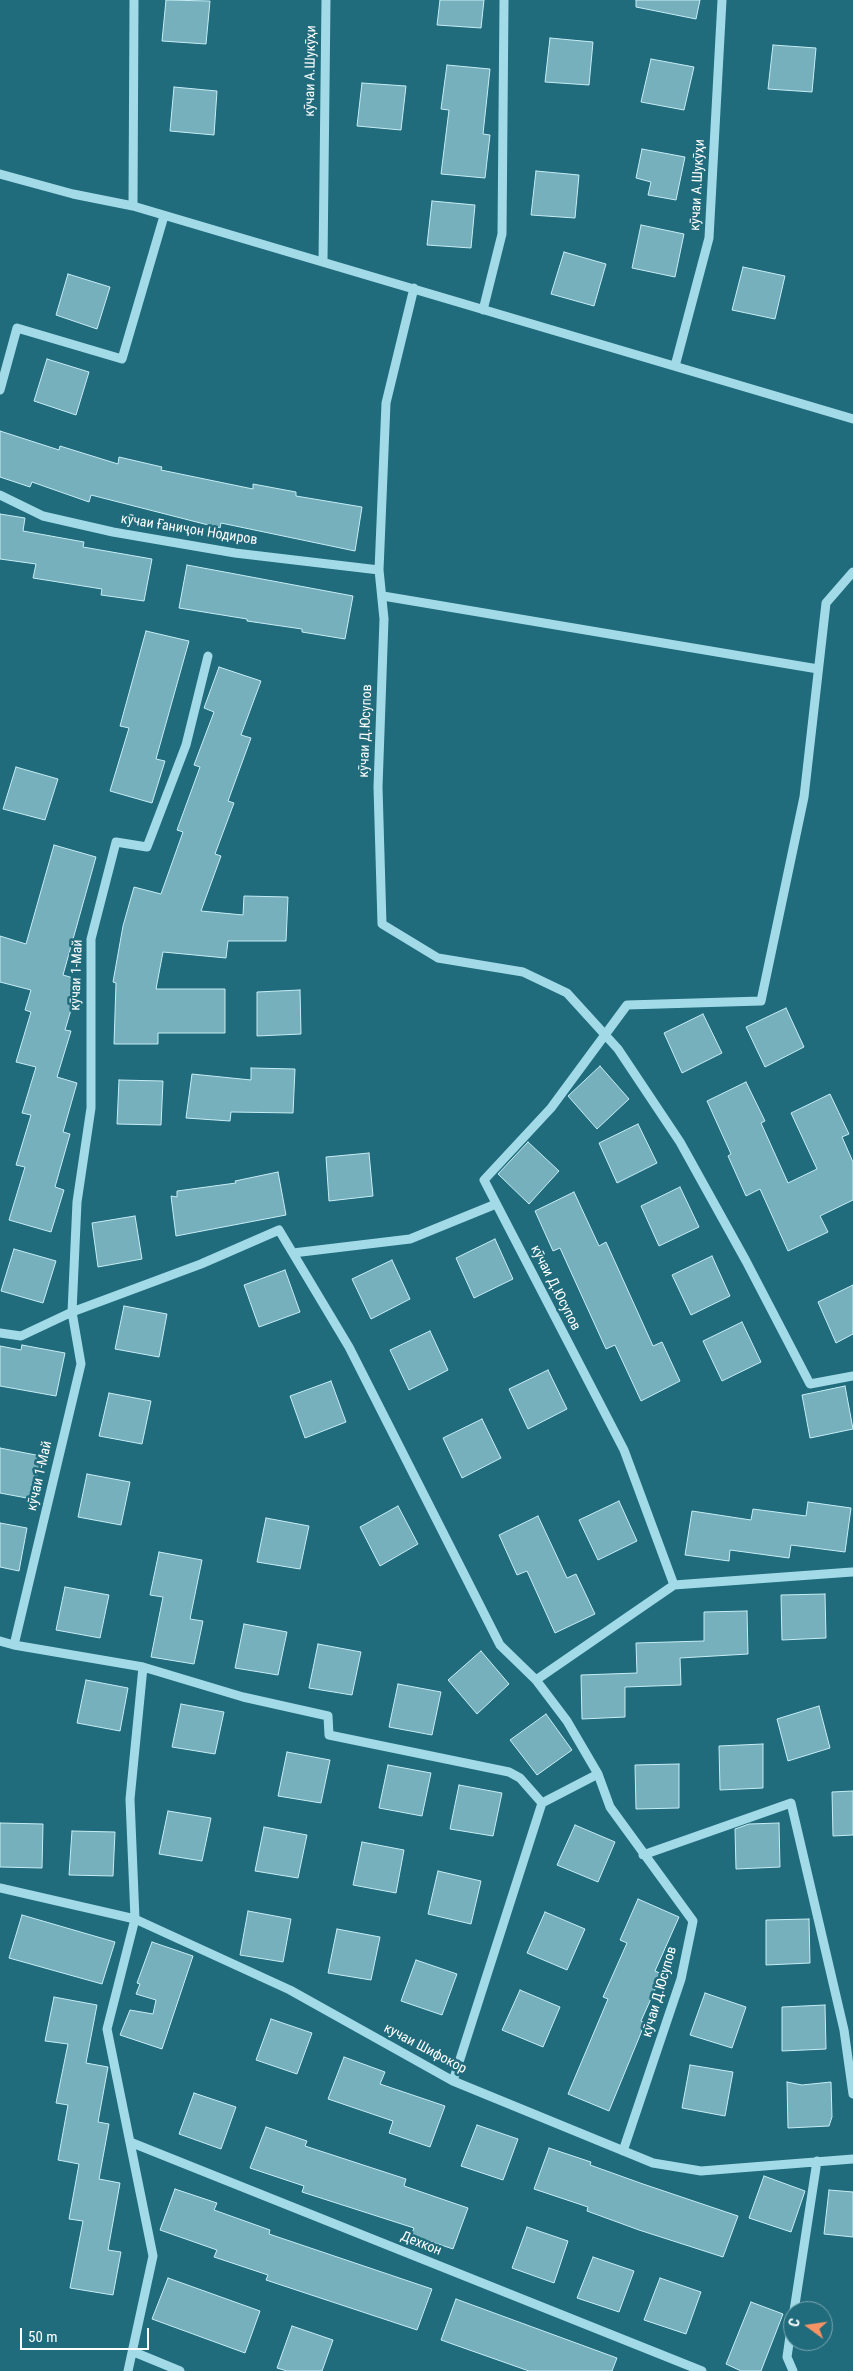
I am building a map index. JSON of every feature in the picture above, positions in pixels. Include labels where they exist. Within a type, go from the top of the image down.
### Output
[{"type":"street","points":[[133,206],[134,0]]},
{"type":"street","name":"кӯчаи А.Шукӯҳи","points":[[323,262],[326,0]]},
{"type":"street","points":[[483,310],[502,234],[504,0]]},
{"type":"street","name":"кӯчаи А.Шукӯҳи","points":[[676,366],[709,238],[722,0]]},
{"type":"street","points":[[0,174],[73,194],[133,206],[853,419]]},
{"type":"street","points":[[0,390],[17,328],[122,359],[164,216]]},
{"type":"street","name":"кӯчаи Д.Юсупов","points":[[414,288],[386,403],[379,570],[383,596],[378,787],[382,924],[438,958],[523,972],[567,993],[605,1033],[680,1142],[746,1261],[810,1384],[853,1376]]},
{"type":"street","name":"кӯчаи Ғаниҷон Нодиров","points":[[0,495],[43,516],[113,532],[234,553],[379,570]]},
{"type":"street","points":[[605,1033],[627,1005],[761,1001],[804,797],[826,603],[853,572]]},
{"type":"street","points":[[383,596],[818,669]]},
{"type":"street","name":"кӯчаи 1-Май","points":[[14,1646],[81,1364],[72,1312],[76,1202],[91,1108],[91,940],[116,842],[147,847],[186,745],[208,656]]},
{"type":"street","name":"кӯчаи Д.Юсупов","points":[[605,1033],[551,1108],[484,1180],[624,1450],[674,1585]]},
{"type":"street","points":[[293,1254],[410,1239],[496,1204]]},
{"type":"street","name":"кӯчаи Д.Юсупов","points":[[72,1312],[201,1264],[279,1230],[349,1346],[500,1645],[536,1680],[566,1721],[598,1774],[610,1807],[643,1855],[693,1921],[681,1979],[623,2151]]},
{"type":"street","points":[[0,1333],[21,1336],[72,1312]]},
{"type":"street","points":[[536,1680],[674,1585],[853,1571]]},
{"type":"street","points":[[0,1641],[14,1646],[143,1667],[243,1697],[328,1716],[328,1735],[509,1772],[520,1778],[542,1803]]},
{"type":"street","points":[[128,2371],[134,2352],[153,2256],[107,2029],[135,1919],[130,1800],[143,1667]]},
{"type":"street","points":[[453,2081],[542,1803],[598,1774]]},
{"type":"street","points":[[643,1855],[791,1803],[844,2030],[853,2094]]},
{"type":"street","name":"кучаи Шифокор","points":[[0,1888],[135,1919],[290,1990],[453,2081],[653,2163],[701,2171],[853,2159]]},
{"type":"street","name":"Дехкон","points":[[130,2142],[702,2371]]},
{"type":"street","points":[[796,2301],[817,2161]]},
{"type":"street","points":[[788,2351],[787,2357],[793,2371]]},
{"type":"street","points":[[134,2352],[180,2371]]},
{"type":"building","points":[[166,0],[210,1],[206,44],[162,41]]},
{"type":"building","points":[[440,0],[484,0],[481,28],[437,25]]},
{"type":"building","points":[[636,0],[700,0],[696,19],[636,7]]},
{"type":"building","points":[[550,38],[593,42],[589,85],[545,82]]},
{"type":"building","points":[[773,45],[816,48],[812,92],[768,89]]},
{"type":"building","points":[[651,59],[694,67],[684,110],[641,102]]},
{"type":"building","points":[[447,65],[490,69],[483,134],[490,135],[485,178],[441,174],[449,110],[441,109]]},
{"type":"building","points":[[362,83],[406,86],[401,130],[357,126]]},
{"type":"building","points":[[174,87],[217,91],[214,135],[170,131]]},
{"type":"building","points":[[642,149],[685,157],[676,200],[648,195],[651,182],[636,178]]},
{"type":"building","points":[[536,171],[579,175],[575,218],[531,215]]},
{"type":"building","points":[[432,201],[475,205],[471,248],[427,245]]},
{"type":"building","points":[[641,225],[684,234],[675,277],[632,268]]},
{"type":"building","points":[[564,252],[606,264],[594,306],[551,294]]},
{"type":"building","points":[[743,267],[785,276],[775,319],[732,310]]},
{"type":"building","points":[[68,274],[110,287],[97,329],[56,315]]},
{"type":"building","points":[[47,359],[89,372],[76,415],[34,401]]},
{"type":"building","points":[[0,431],[59,450],[60,446],[118,464],[119,457],[162,467],[161,470],[253,489],[253,484],[296,492],[296,496],[362,507],[355,551],[221,523],[220,528],[91,495],[89,502],[32,482],[30,487],[0,477]]},
{"type":"building","points":[[0,514],[25,518],[23,531],[84,542],[83,547],[152,559],[144,601],[101,595],[102,589],[33,578],[36,564],[0,559]]},
{"type":"building","points":[[187,565],[353,596],[345,639],[302,632],[302,629],[179,608]]},
{"type":"building","points":[[146,631],[189,641],[156,759],[165,761],[152,803],[110,791],[129,728],[120,726]]},
{"type":"building","points":[[219,667],[261,681],[241,735],[251,738],[228,801],[234,803],[215,854],[221,856],[201,911],[243,915],[244,896],[288,897],[286,941],[228,941],[226,958],[163,952],[156,989],[225,989],[225,1033],[158,1033],[158,1044],[114,1044],[116,983],[113,982],[123,926],[134,887],[161,894],[183,832],[177,830],[200,767],[194,765],[214,712],[204,708]]},
{"type":"building","points":[[16,767],[58,779],[45,820],[3,809]]},
{"type":"building","points":[[54,845],[96,857],[63,975],[80,980],[65,1030],[71,1031],[57,1077],[77,1083],[63,1132],[70,1134],[55,1187],[64,1190],[51,1232],[9,1220],[25,1167],[16,1165],[31,1115],[22,1113],[36,1067],[16,1062],[31,1012],[25,1010],[31,990],[0,982],[0,936],[26,944]]},
{"type":"building","points":[[300,990],[301,1034],[257,1036],[257,992]]},
{"type":"building","points":[[786,1008],[804,1047],[765,1067],[746,1027]]},
{"type":"building","points":[[703,1014],[722,1053],[682,1073],[664,1033]]},
{"type":"building","points":[[600,1066],[629,1099],[597,1129],[568,1096]]},
{"type":"building","points":[[251,1068],[295,1069],[293,1113],[231,1112],[230,1121],[186,1118],[192,1074],[251,1080]]},
{"type":"building","points":[[119,1080],[163,1081],[161,1125],[117,1124]]},
{"type":"building","points":[[746,1082],[765,1121],[761,1123],[788,1183],[817,1169],[791,1113],[830,1094],[849,1134],[842,1137],[853,1162],[853,1200],[820,1216],[828,1232],[788,1251],[760,1189],[746,1196],[728,1156],[731,1154],[707,1101]]},
{"type":"building","points":[[638,1124],[657,1163],[617,1183],[599,1143]]},
{"type":"building","points":[[528,1142],[559,1171],[529,1204],[498,1174]]},
{"type":"building","points":[[369,1153],[373,1196],[329,1201],[326,1157]]},
{"type":"building","points":[[278,1172],[286,1215],[176,1236],[171,1196],[177,1197],[177,1191],[236,1183],[235,1181]]},
{"type":"building","points":[[680,1187],[699,1227],[659,1246],[641,1206]]},
{"type":"building","points":[[574,1192],[599,1246],[606,1242],[653,1346],[662,1342],[680,1381],[641,1401],[615,1345],[606,1349],[560,1248],[553,1251],[535,1211]]},
{"type":"building","points":[[135,1216],[142,1259],[98,1267],[92,1223]]},
{"type":"building","points":[[495,1239],[513,1279],[474,1298],[456,1258]]},
{"type":"building","points":[[14,1249],[56,1261],[43,1303],[1,1291]]},
{"type":"building","points":[[712,1256],[730,1296],[691,1315],[672,1275]]},
{"type":"building","points":[[392,1260],[410,1299],[371,1319],[352,1279]]},
{"type":"building","points":[[285,1270],[300,1312],[259,1327],[244,1285]]},
{"type":"building","points":[[853,1285],[853,1334],[836,1343],[818,1302]]},
{"type":"building","points":[[124,1306],[167,1314],[159,1357],[115,1349]]},
{"type":"building","points":[[742,1322],[761,1362],[722,1381],[703,1341]]},
{"type":"building","points":[[430,1331],[448,1370],[409,1390],[390,1350]]},
{"type":"building","points":[[22,1345],[65,1353],[56,1396],[0,1386],[0,1346],[21,1350]]},
{"type":"building","points":[[548,1370],[567,1409],[528,1429],[509,1389]]},
{"type":"building","points":[[331,1381],[346,1422],[305,1438],[290,1396]]},
{"type":"building","points":[[845,1386],[853,1429],[810,1438],[802,1395]]},
{"type":"building","points":[[109,1393],[151,1401],[142,1444],[99,1436]]},
{"type":"building","points":[[482,1419],[501,1458],[462,1478],[443,1438]]},
{"type":"building","points":[[0,1448],[41,1456],[32,1499],[0,1493]]},
{"type":"building","points":[[87,1474],[130,1482],[121,1525],[78,1517]]},
{"type":"building","points":[[619,1501],[637,1541],[598,1560],[579,1520]]},
{"type":"building","points":[[808,1502],[851,1508],[845,1552],[791,1545],[789,1558],[730,1550],[729,1561],[685,1555],[692,1511],[751,1520],[753,1509],[806,1516]]},
{"type":"building","points":[[398,1506],[418,1544],[380,1566],[360,1527]]},
{"type":"building","points":[[538,1516],[567,1578],[576,1574],[595,1614],[555,1633],[527,1571],[517,1575],[499,1535]]},
{"type":"building","points":[[266,1518],[309,1526],[300,1569],[257,1562]]},
{"type":"building","points":[[0,1523],[27,1528],[19,1571],[0,1567]]},
{"type":"building","points":[[159,1552],[202,1560],[190,1619],[203,1621],[194,1664],[151,1657],[163,1597],[150,1595]]},
{"type":"building","points":[[65,1587],[109,1595],[100,1638],[56,1630]]},
{"type":"building","points":[[825,1594],[826,1638],[782,1640],[781,1595]]},
{"type":"building","points":[[747,1611],[748,1654],[680,1658],[681,1685],[625,1687],[625,1717],[582,1719],[581,1675],[637,1673],[636,1643],[704,1641],[704,1612]]},
{"type":"building","points":[[244,1624],[287,1632],[278,1675],[235,1668]]},
{"type":"building","points":[[318,1644],[361,1652],[352,1695],[309,1688]]},
{"type":"building","points":[[481,1651],[509,1684],[477,1714],[448,1680]]},
{"type":"building","points":[[86,1680],[128,1688],[120,1731],[77,1723]]},
{"type":"building","points":[[398,1684],[441,1692],[432,1735],[389,1727]]},
{"type":"building","points":[[181,1704],[224,1712],[215,1754],[172,1747]]},
{"type":"building","points":[[819,1706],[830,1748],[788,1761],[777,1719]]},
{"type":"building","points":[[546,1714],[572,1750],[537,1775],[510,1740]]},
{"type":"building","points":[[763,1744],[763,1788],[720,1790],[719,1746]]},
{"type":"building","points":[[287,1752],[330,1760],[321,1803],[278,1796]]},
{"type":"building","points":[[679,1764],[679,1808],[636,1809],[635,1765]]},
{"type":"building","points":[[388,1765],[431,1773],[422,1816],[379,1808]]},
{"type":"building","points":[[459,1785],[502,1793],[493,1836],[450,1829]]},
{"type":"building","points":[[853,1791],[853,1835],[833,1836],[832,1792]]},
{"type":"building","points":[[168,1811],[211,1818],[202,1861],[159,1854]]},
{"type":"building","points":[[0,1823],[43,1824],[42,1868],[0,1867]]},
{"type":"building","points":[[779,1823],[780,1867],[736,1869],[735,1829],[749,1824]]},
{"type":"building","points":[[575,1825],[615,1842],[598,1882],[557,1865]]},
{"type":"building","points":[[264,1827],[307,1835],[298,1878],[255,1871]]},
{"type":"building","points":[[72,1831],[115,1832],[113,1876],[69,1875]]},
{"type":"building","points":[[362,1842],[404,1850],[396,1893],[353,1885]]},
{"type":"building","points":[[438,1871],[481,1881],[471,1924],[428,1914]]},
{"type":"building","points":[[638,1899],[679,1917],[655,1971],[662,1974],[641,2021],[645,2023],[609,2111],[568,2094],[608,1999],[603,1997],[627,1943],[620,1940]]},
{"type":"building","points":[[248,1911],[291,1919],[283,1962],[240,1955]]},
{"type":"building","points":[[545,1912],[585,1929],[567,1970],[527,1953]]},
{"type":"building","points":[[22,1915],[115,1942],[102,1984],[9,1958]]},
{"type":"building","points":[[809,1919],[810,1963],[766,1965],[766,1920]]},
{"type":"building","points":[[337,1929],[380,1937],[371,1980],[328,1973]]},
{"type":"building","points":[[152,1942],[193,1956],[162,2049],[120,2035],[130,2010],[153,2014],[156,2000],[136,1994],[140,1984],[137,1983]]},
{"type":"building","points":[[416,1960],[457,1974],[442,2015],[401,2001]]},
{"type":"building","points":[[520,1990],[560,2007],[543,2047],[502,2030]]},
{"type":"building","points":[[705,1993],[746,2007],[732,2048],[690,2035]]},
{"type":"building","points":[[54,1997],[97,2005],[86,2063],[108,2067],[98,2122],[109,2124],[99,2179],[120,2183],[108,2250],[121,2252],[113,2295],[70,2288],[83,2221],[69,2219],[79,2164],[58,2160],[68,2105],[56,2103],[68,2044],[45,2041]]},
{"type":"building","points":[[825,2005],[826,2049],[782,2051],[782,2007]]},
{"type":"building","points":[[271,2019],[312,2033],[297,2074],[256,2060]]},
{"type":"building","points":[[344,2057],[385,2072],[380,2084],[445,2106],[430,2147],[389,2133],[393,2121],[328,2099]]},
{"type":"building","points":[[690,2065],[733,2072],[725,2116],[682,2108]]},
{"type":"building","points":[[787,2082],[802,2085],[831,2082],[832,2117],[829,2126],[788,2128]]},
{"type":"building","points":[[194,2093],[236,2107],[221,2149],[179,2134]]},
{"type":"building","points":[[477,2125],[518,2139],[503,2180],[461,2166]]},
{"type":"building","points":[[266,2127],[307,2141],[305,2146],[406,2179],[404,2186],[468,2208],[453,2249],[411,2235],[414,2228],[302,2192],[304,2186],[250,2168]]},
{"type":"building","points":[[549,2148],[591,2162],[590,2165],[738,2216],[723,2257],[639,2230],[587,2211],[588,2207],[534,2189]]},
{"type":"building","points":[[764,2176],[805,2191],[791,2232],[749,2218]]},
{"type":"building","points":[[175,2189],[217,2203],[214,2210],[270,2230],[269,2234],[432,2289],[417,2330],[266,2280],[268,2275],[214,2257],[217,2250],[160,2230]]},
{"type":"building","points":[[829,2190],[853,2192],[853,2237],[824,2234]]},
{"type":"building","points":[[527,2227],[568,2241],[554,2283],[512,2268]]},
{"type":"building","points":[[593,2257],[634,2271],[619,2312],[577,2298]]},
{"type":"building","points":[[168,2278],[260,2311],[245,2353],[152,2319]]},
{"type":"building","points":[[660,2278],[701,2292],[686,2334],[644,2320]]},
{"type":"building","points":[[456,2299],[617,2358],[612,2371],[529,2371],[441,2340]]},
{"type":"building","points":[[751,2302],[783,2314],[761,2371],[741,2371],[726,2364]]},
{"type":"building","points":[[292,2326],[333,2340],[322,2371],[287,2371],[277,2368]]}]
